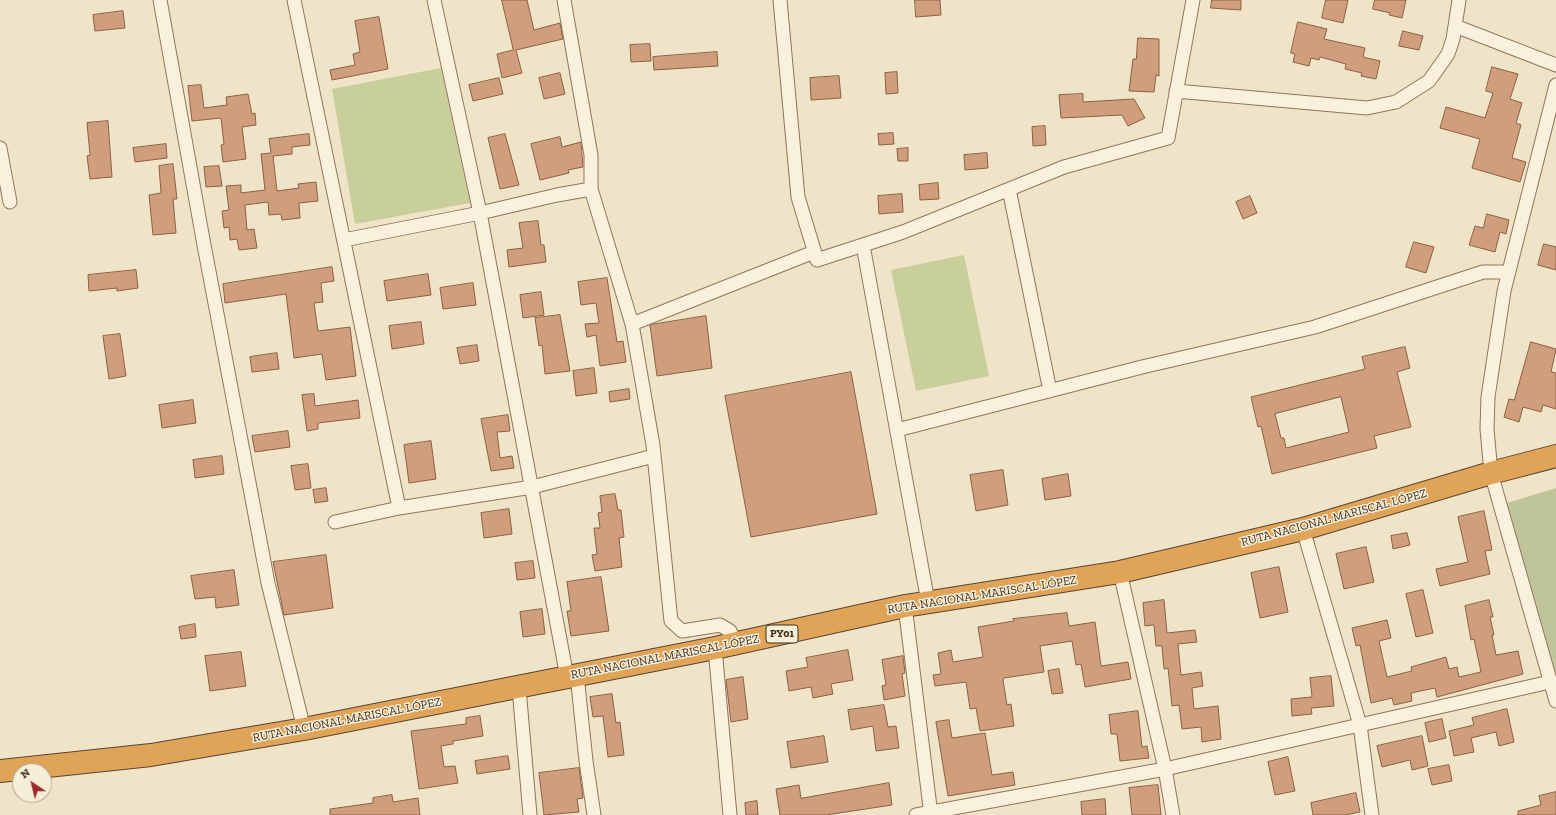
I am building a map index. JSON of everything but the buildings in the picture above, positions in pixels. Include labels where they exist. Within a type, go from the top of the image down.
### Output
[{"type":"highway","name":"RUTA NACIONAL MARISCAL LÓPEZ","points":[[0,771],[151,755],[304,730],[726,646],[905,606],[1120,572],[1303,529],[1491,473],[1556,456]]},
{"type":"street","points":[[160,0],[204,245],[268,583],[304,730]]},
{"type":"street","points":[[294,0],[399,508]]},
{"type":"street","points":[[434,0],[480,213],[532,488],[572,676],[594,815]]},
{"type":"street","points":[[564,0],[591,155],[591,190],[632,324],[654,456],[671,621],[682,631],[720,625],[730,631],[726,646],[730,815]]},
{"type":"street","points":[[780,0],[798,197],[817,260],[903,232],[1064,167],[1168,138],[1193,0]]},
{"type":"street","points":[[1176,91],[1367,108],[1396,102],[1429,81],[1448,54],[1453,39],[1459,0]]},
{"type":"street","points":[[1454,26],[1556,66]]},
{"type":"street","points":[[1556,85],[1508,272],[1488,397],[1487,429],[1491,473],[1556,701]]},
{"type":"street","points":[[0,148],[10,202]]},
{"type":"street","points":[[1009,189],[1050,391]]},
{"type":"street","points":[[344,240],[480,213],[557,195],[591,190]]},
{"type":"street","points":[[863,245],[928,602]]},
{"type":"street","points":[[632,324],[814,252]]},
{"type":"street","points":[[897,430],[1142,367],[1315,327],[1483,272],[1508,272]]},
{"type":"street","points":[[335,522],[399,508],[532,488],[654,456]]},
{"type":"street","points":[[1303,529],[1360,725],[1372,815]]},
{"type":"street","points":[[1120,572],[1165,769],[1173,815]]},
{"type":"street","points":[[905,606],[931,813]]},
{"type":"street","points":[[916,815],[1165,769],[1550,682]]},
{"type":"street","points":[[519,688],[530,815]]},
{"type":"green space","points":[[441,68],[470,203],[355,224],[332,89]]},
{"type":"green space","points":[[964,255],[989,376],[916,391],[891,270]]},
{"type":"green space","points":[[1556,488],[1556,684],[1507,503]]}]
